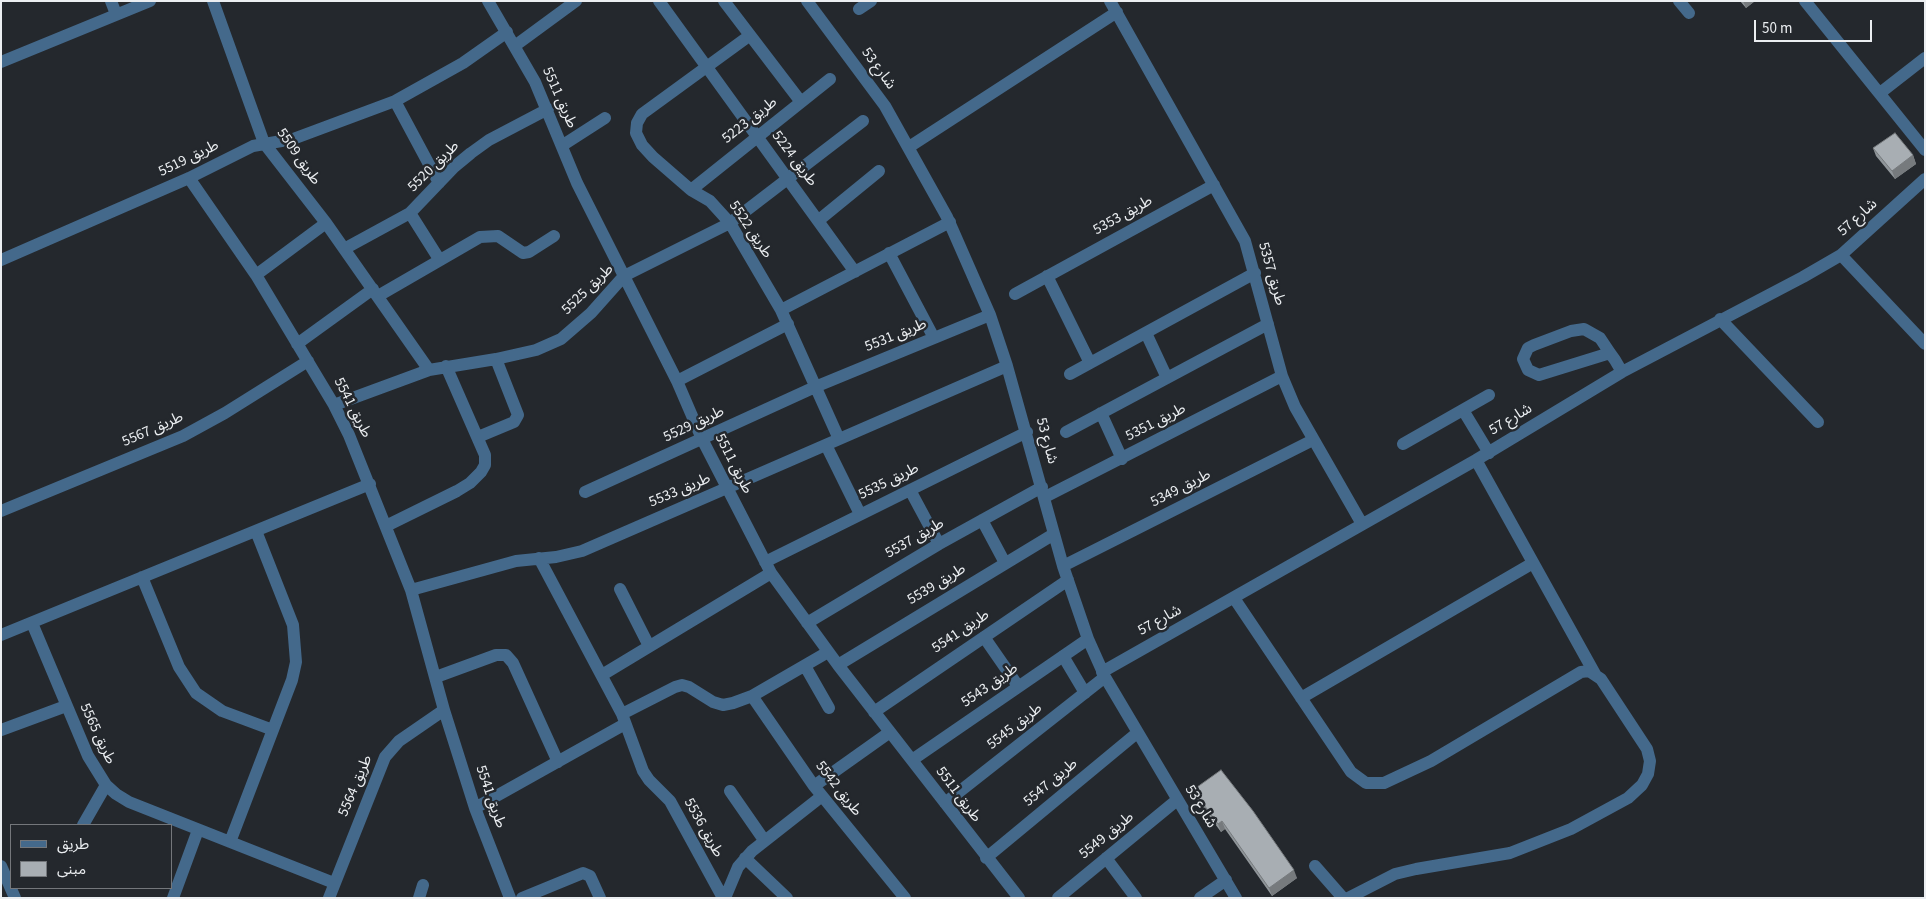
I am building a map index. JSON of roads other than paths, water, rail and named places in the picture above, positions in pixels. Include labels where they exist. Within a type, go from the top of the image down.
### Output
[{"type":"street","points":[[111,1],[116,14]]},
{"type":"street","points":[[1,62],[150,1]]},
{"type":"street","name":"طريق 5509","points":[[213,1],[264,143],[326,224],[429,370]]},
{"type":"street","name":"طريق 5511","points":[[488,1],[516,46],[548,109],[577,183],[677,382],[702,440],[768,567],[828,652],[986,858],[1019,898]]},
{"type":"street","points":[[516,46],[576,1]]},
{"type":"street","name":"طريق 5224","points":[[659,1],[705,67],[789,178],[855,272]]},
{"type":"street","points":[[724,1],[801,102]]},
{"type":"street","name":"شارع 53","points":[[807,1],[865,79],[909,147],[950,222],[990,315],[1007,366],[1063,566],[1088,639],[1103,674],[1236,898]]},
{"type":"street","points":[[860,9],[871,1]]},
{"type":"street","points":[[1679,1],[1688,13]]},
{"type":"street","points":[[1808,2],[1925,150]]},
{"type":"street","name":"طريق 5357","points":[[909,147],[1114,7],[1245,241],[1282,376],[1294,407],[1362,524]]},
{"type":"street","name":"طريق 5519","points":[[1,260],[189,178],[240,151],[264,143],[293,139],[395,101],[463,62],[507,32]]},
{"type":"street","points":[[705,67],[749,36]]},
{"type":"street","points":[[1880,93],[1925,58]]},
{"type":"street","name":"طريق 5522","points":[[705,67],[642,114],[637,123],[636,133],[642,145],[653,157],[691,190],[710,201],[730,223],[781,310],[839,439]]},
{"type":"street","name":"طريق 5223","points":[[691,190],[756,136],[830,79]]},
{"type":"street","points":[[395,101],[439,183]]},
{"type":"street","name":"طريق 5520","points":[[344,249],[410,213],[466,157],[489,140],[548,109]]},
{"type":"street","points":[[563,146],[605,118]]},
{"type":"street","name":"طريق 5525","points":[[334,405],[429,370],[496,360],[536,350],[561,339],[592,313],[624,276],[730,223],[863,121]]},
{"type":"street","points":[[819,220],[879,171]]},
{"type":"street","name":"طريق 5541","points":[[189,178],[256,275],[308,361],[334,405],[370,484],[411,590],[444,710],[476,808],[510,898]]},
{"type":"street","name":"شارع 57","points":[[1103,674],[1476,460],[1622,372],[1803,277],[1840,255],[1925,180]]},
{"type":"street","name":"طريق 5353","points":[[1016,294],[1214,185]]},
{"type":"street","points":[[410,213],[439,260]]},
{"type":"street","points":[[781,310],[950,222]]},
{"type":"street","points":[[256,275],[326,224]]},
{"type":"street","points":[[296,344],[375,293],[480,237],[498,236],[523,253],[529,252],[554,236]]},
{"type":"street","points":[[889,253],[934,338]]},
{"type":"street","points":[[1840,255],[1922,335]]},
{"type":"street","points":[[1070,374],[1255,273]]},
{"type":"street","points":[[1047,276],[1090,363]]},
{"type":"street","name":"طريق 5531","points":[[815,387],[990,315]]},
{"type":"street","points":[[1720,319],[1818,422]]},
{"type":"street","points":[[677,382],[788,324]]},
{"type":"street","points":[[1066,432],[1268,324]]},
{"type":"street","points":[[1610,353],[1539,374],[1528,370],[1523,359],[1528,348],[1534,345],[1577,329],[1584,329],[1596,334],[1610,353],[1622,372]]},
{"type":"street","points":[[1146,333],[1167,378]]},
{"type":"street","points":[[478,437],[514,422],[518,415],[496,360]]},
{"type":"street","name":"طريق 5567","points":[[2,509],[183,436],[225,413],[308,361]]},
{"type":"street","points":[[386,526],[470,483],[485,465],[485,455],[478,437],[446,366]]},
{"type":"street","name":"طريق 5533","points":[[411,590],[516,561],[556,557],[582,551],[1007,366]]},
{"type":"street","name":"طريق 5351","points":[[1043,492],[1122,459],[1282,376]]},
{"type":"street","name":"طريق 5529","points":[[585,492],[815,387]]},
{"type":"street","points":[[1403,444],[1489,395]]},
{"type":"street","points":[[1463,410],[1489,452]]},
{"type":"street","points":[[1101,413],[1122,459]]},
{"type":"street","name":"طريق 5535","points":[[602,674],[649,646],[768,567],[860,514],[1027,432]]},
{"type":"street","name":"طريق 5349","points":[[1063,566],[1313,440]]},
{"type":"street","points":[[826,445],[860,514]]},
{"type":"street","points":[[1348,898],[1395,874],[1510,852],[1541,842],[1600,814],[1628,798],[1642,785],[1648,774],[1650,761],[1647,749],[1595,674],[1476,460]]},
{"type":"street","points":[[1,635],[370,484]]},
{"type":"street","points":[[910,490],[939,544]]},
{"type":"street","name":"طريق 5537","points":[[807,623],[982,520],[1043,492]]},
{"type":"street","points":[[982,520],[1005,563]]},
{"type":"street","points":[[230,842],[292,680],[296,662],[296,643],[293,625],[256,530]]},
{"type":"street","name":"طريق 5539","points":[[838,665],[1054,534]]},
{"type":"street","name":"طريق 5536","points":[[539,558],[602,674],[624,719],[643,772],[670,801],[724,898]]},
{"type":"street","points":[[1301,698],[1533,563]]},
{"type":"street","points":[[142,577],[179,667],[196,693],[222,711],[273,730]]},
{"type":"street","name":"طريق 5541","points":[[874,712],[1068,580]]},
{"type":"street","points":[[620,589],[649,646]]},
{"type":"street","points":[[1234,598],[1351,772],[1357,779],[1375,785],[1384,783],[1431,761],[1575,674],[1589,672],[1595,674]]},
{"type":"street","name":"طريق 5565","points":[[32,623],[88,756],[106,785],[129,802],[334,883]]},
{"type":"street","points":[[984,636],[1018,686]]},
{"type":"street","name":"طريق 5543","points":[[912,760],[1088,639]]},
{"type":"street","points":[[476,808],[558,762],[675,687],[689,686],[713,702],[723,705],[752,696],[828,652]]},
{"type":"street","points":[[436,677],[496,655],[506,655],[513,662],[558,762]]},
{"type":"street","points":[[1063,656],[1084,693]]},
{"type":"street","points":[[804,666],[829,708]]},
{"type":"street","name":"طريق 5545","points":[[945,803],[1084,693],[1103,674]]},
{"type":"street","name":"طريق 5542","points":[[752,696],[814,786],[905,898]]},
{"type":"street","points":[[1,730],[66,706]]},
{"type":"street","name":"طريق 5564","points":[[329,898],[385,757],[399,741],[444,710]]},
{"type":"street","points":[[814,786],[890,732]]},
{"type":"street","name":"طريق 5547","points":[[986,858],[1137,733]]},
{"type":"street","points":[[84,824],[106,785]]},
{"type":"street","points":[[730,791],[764,840]]},
{"type":"street","points":[[724,898],[745,858],[764,840],[822,796]]},
{"type":"street","name":"طريق 5549","points":[[1058,898],[1177,800]]},
{"type":"street","points":[[173,898],[198,830]]},
{"type":"street","points":[[745,858],[787,898]]},
{"type":"street","points":[[1106,858],[1136,898]]},
{"type":"street","points":[[1,866],[10,887]]},
{"type":"street","points":[[1314,866],[1343,898]]},
{"type":"street","points":[[522,898],[584,873],[590,876],[600,898]]},
{"type":"street","points":[[1200,898],[1226,880]]}]
